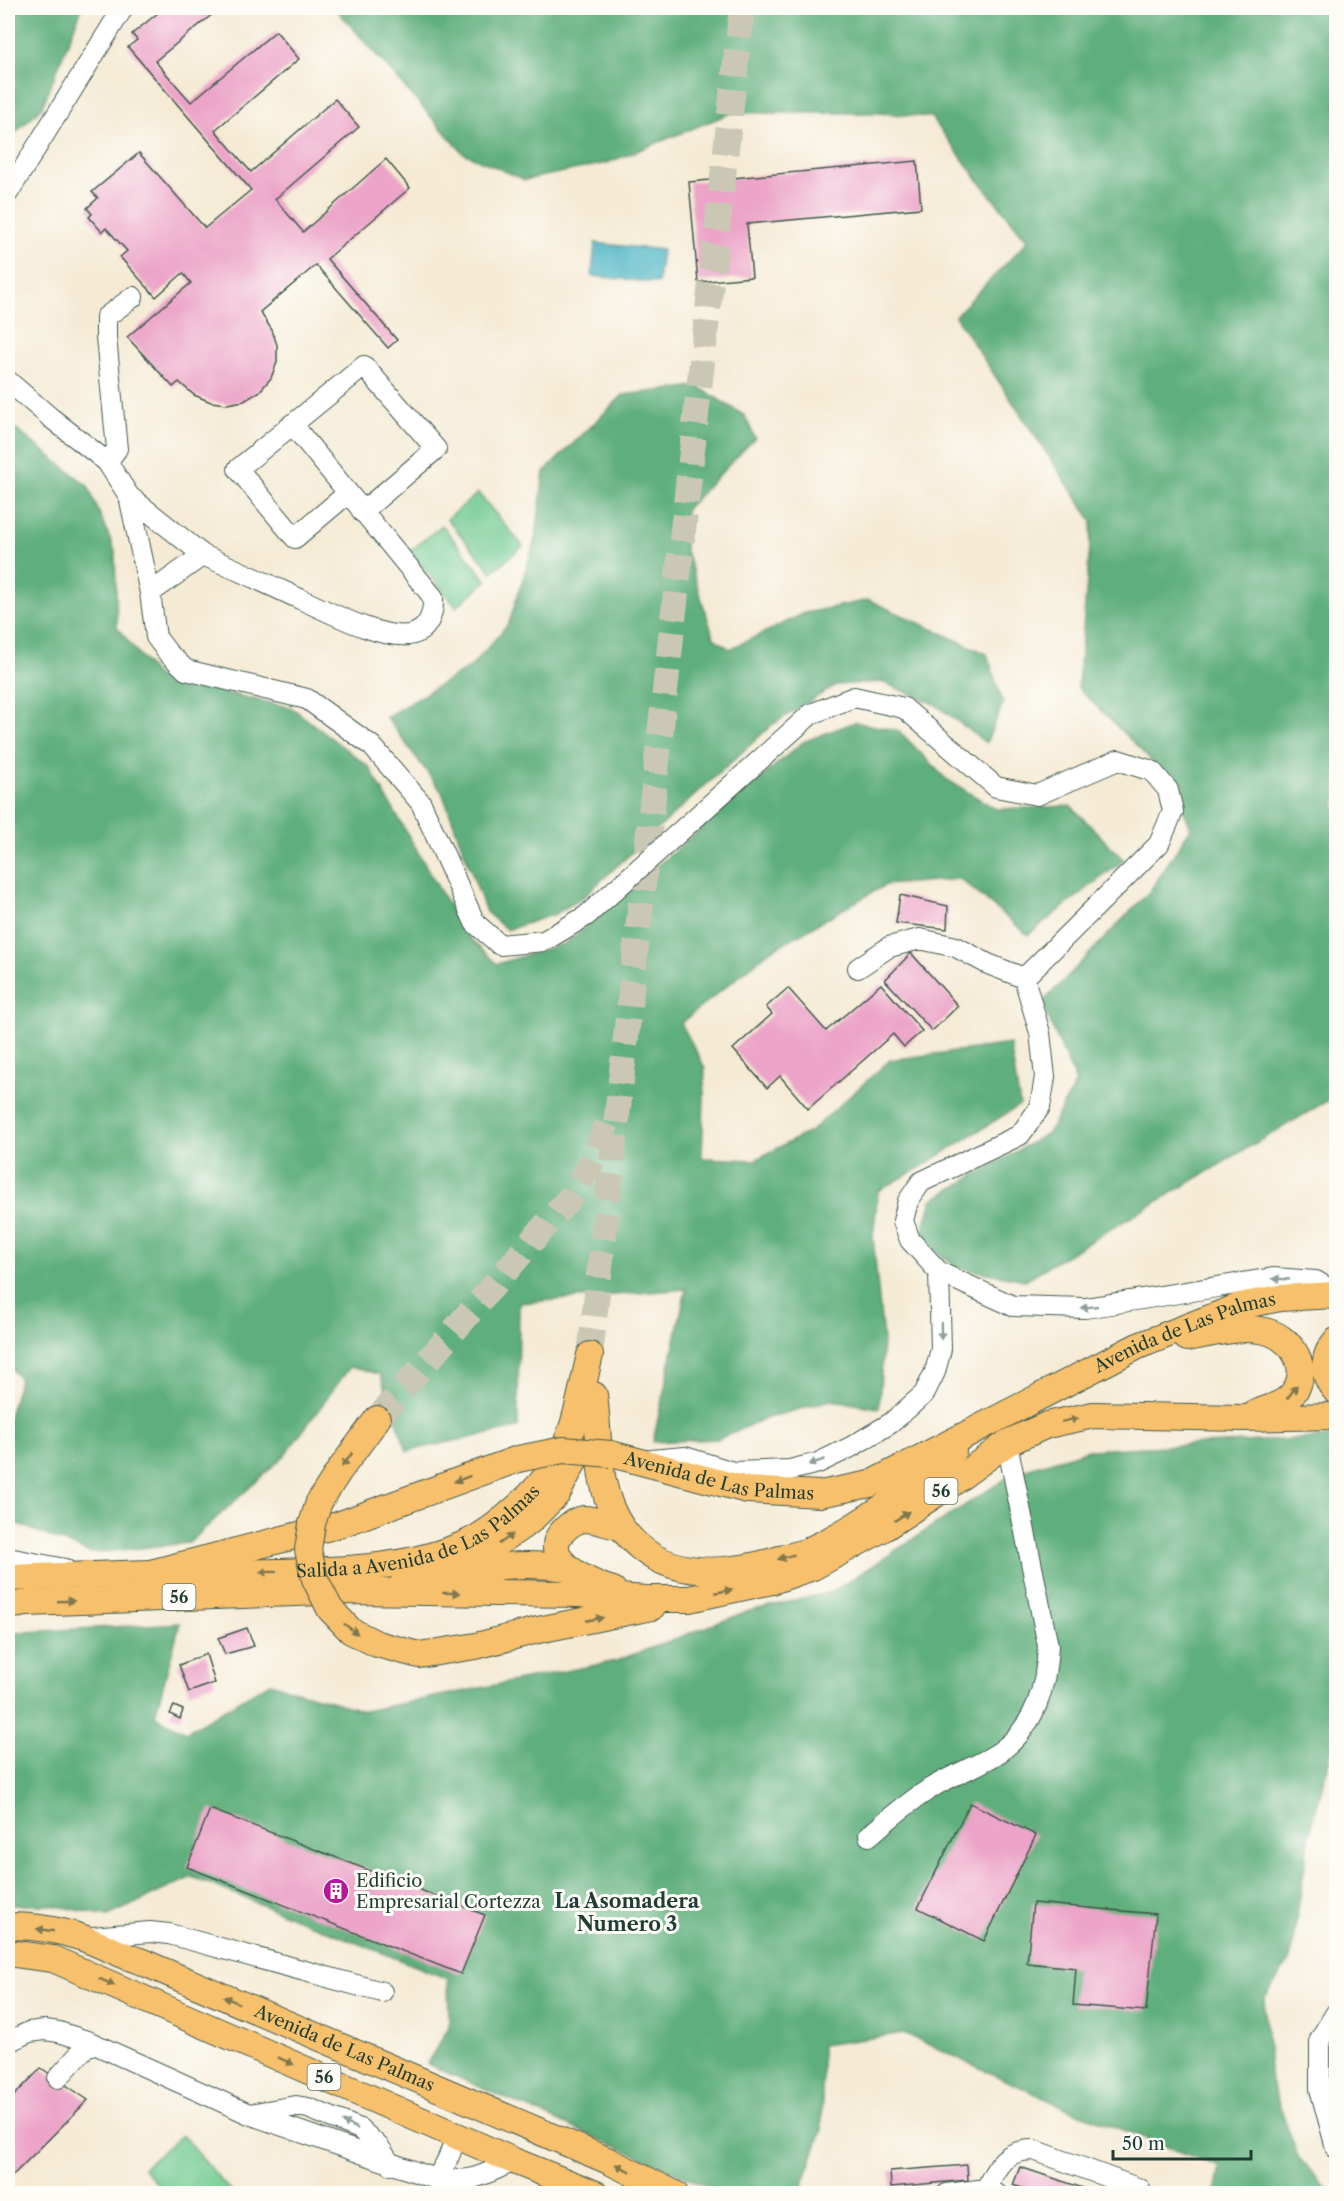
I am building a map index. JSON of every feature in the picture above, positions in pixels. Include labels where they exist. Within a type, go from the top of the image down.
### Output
[{"type":"main road","name":"Avenida de Las Palmas","points":[[8,1578],[150,1573],[338,1525],[518,1460],[562,1450],[611,1454],[747,1490],[820,1494],[870,1484],[1138,1346],[1240,1306],[1280,1298],[1336,1294]]},
{"type":"main road","points":[[1138,1346],[1246,1328],[1266,1331],[1281,1338],[1293,1348],[1300,1360],[1301,1373],[1298,1386],[1286,1400],[1242,1418]]},
{"type":"main road","points":[[1336,1341],[1326,1358],[1325,1369],[1328,1380],[1336,1391]]},
{"type":"main road","name":"Salida a Avenida de Las Palmas","points":[[150,1573],[337,1570],[393,1564],[436,1554],[470,1541],[509,1515],[538,1487],[557,1462],[570,1435],[590,1355],[594,1395]]},
{"type":"main road","points":[[594,1395],[603,1480],[608,1500],[621,1527],[657,1560],[689,1570],[723,1571],[765,1564],[809,1550],[866,1518],[929,1474],[973,1432]]},
{"type":"main road","points":[[436,1575],[473,1560],[502,1541],[530,1521],[557,1494],[586,1436],[594,1395]]},
{"type":"main road","name":"56","points":[[8,1606],[27,1603],[351,1592],[578,1594],[646,1599],[689,1599],[772,1581],[813,1567],[884,1528],[951,1484],[1007,1443],[1047,1425],[1093,1415],[1242,1418],[1336,1416]]},
{"type":"main road","points":[[377,1419],[319,1502],[312,1524],[308,1550],[315,1579],[330,1609],[351,1631],[377,1644],[419,1655],[476,1646],[538,1630],[689,1599]]},
{"type":"main road","points":[[567,1568],[556,1547],[560,1534],[570,1524],[584,1519],[621,1527]]},
{"type":"main road","points":[[351,1592],[436,1575],[514,1564],[543,1564],[567,1568],[603,1587],[646,1599]]},
{"type":"main road","name":"Avenida de Las Palmas","points":[[8,1926],[57,1931],[140,1961],[609,2161],[675,2193]]},
{"type":"main road","name":"Avenida de Las Palmas","points":[[8,1953],[53,1959],[514,2162],[596,2193]]},
{"type":"street","points":[[8,192],[123,8]]},
{"type":"street","points":[[107,462],[117,449],[106,317],[133,297]]},
{"type":"street","points":[[348,494],[295,538],[238,469],[364,366],[436,449],[362,512]]},
{"type":"street","points":[[8,381],[107,462],[129,496],[203,555],[362,626],[408,635],[423,629],[431,619],[434,597],[292,424]]},
{"type":"street","points":[[129,496],[150,593],[156,637],[168,653],[186,670],[308,699],[372,746],[421,803],[475,923],[500,945],[544,941],[586,916],[811,714],[854,697],[904,708],[996,787],[1037,795],[1118,760],[1152,771],[1168,790],[1173,811],[1160,844],[1024,978]]},
{"type":"street","points":[[150,593],[203,555]]},
{"type":"street","points":[[858,968],[889,947],[920,939],[956,947],[1024,978],[1040,1033],[1045,1077],[1040,1107],[1020,1135],[921,1182],[908,1201],[903,1221],[910,1240],[939,1272],[1013,1306],[1085,1308],[1273,1278],[1316,1281],[1336,1294]]},
{"type":"street","points":[[636,1461],[685,1457],[733,1472],[790,1470],[818,1463],[850,1448],[891,1423],[924,1394],[935,1372],[941,1349],[939,1272]]},
{"type":"street","points":[[869,1836],[898,1810],[933,1787],[1000,1752],[1022,1732],[1037,1708],[1046,1676],[1048,1646],[1007,1443]]},
{"type":"street","points":[[8,1558],[91,1574]]},
{"type":"street","points":[[140,1961],[138,1950],[141,1942],[150,1932]]},
{"type":"street","points":[[81,1938],[150,1932],[169,1934],[382,1992]]},
{"type":"street","points":[[1336,2013],[1320,2039],[1320,2089],[1336,2148]]},
{"type":"street","points":[[8,2042],[29,2032],[45,2030],[59,2032],[90,2042],[249,2114],[436,2179],[470,2180],[514,2162]]},
{"type":"street","points":[[58,2078],[90,2042]]},
{"type":"street","points":[[436,2179],[453,2150],[455,2135]]},
{"type":"street","points":[[947,2193],[991,2191],[995,2170],[1008,2157],[1020,2150],[1034,2150],[1140,2189]]},
{"type":"green space","points":[[8,8],[82,8],[42,107],[8,140]]},
{"type":"green space","points":[[335,8],[1336,8],[1336,1088],[1332,1098],[1025,1280],[955,1267],[921,1237],[932,1200],[1048,1133],[1076,1082],[1042,1003],[1150,891],[1191,828],[1170,779],[1078,688],[1092,521],[955,316],[1028,241],[931,117],[878,113],[731,113],[607,163],[525,180],[463,153]]},
{"type":"green space","points":[[697,386],[745,416],[755,438],[686,509],[685,548],[714,638],[730,649],[805,613],[869,600],[987,654],[1003,704],[986,743],[935,704],[882,682],[836,685],[773,724],[581,899],[555,914],[507,930],[486,912],[442,792],[386,717],[472,666],[509,623],[536,537],[544,472],[623,395]]},
{"type":"green space","points":[[8,423],[88,486],[115,551],[117,627],[157,677],[292,708],[369,767],[465,934],[497,964],[566,943],[803,742],[855,722],[899,731],[946,779],[996,809],[1071,806],[1124,860],[1028,935],[960,879],[885,885],[770,951],[681,1023],[705,1068],[702,1158],[755,1160],[811,1131],[890,1060],[1010,1044],[1020,1105],[878,1191],[873,1237],[883,1340],[879,1408],[831,1400],[764,1419],[718,1439],[653,1442],[686,1289],[519,1303],[518,1428],[407,1451],[380,1374],[350,1367],[285,1455],[189,1543],[90,1553],[8,1520],[8,1418],[20,1379],[8,1365]]},
{"type":"green space","points":[[478,493],[523,546],[492,572],[447,519]]},
{"type":"green space","points":[[442,525],[487,581],[456,607],[410,551]]},
{"type":"green space","points":[[1336,1437],[1336,1734],[1310,1833],[1290,1960],[1264,1999],[1271,2082],[1298,2157],[1331,2193],[1215,2193],[1220,2167],[1068,2109],[904,2033],[822,2045],[822,2130],[800,2193],[723,2193],[427,2064],[449,2027],[448,1979],[192,1877],[108,1916],[52,1905],[8,1905],[8,1633],[180,1623],[155,1716],[186,1732],[270,1683],[364,1711],[616,1661],[749,1611],[832,1592],[1016,1472],[1089,1450]]},
{"type":"green space","points":[[182,2135],[232,2193],[165,2193],[143,2168]]},
{"type":"water","points":[[595,243],[662,250],[658,283],[592,276]]},
{"type":"building","points":[[164,8],[220,8],[155,61],[191,102],[276,31],[299,59],[215,130],[251,172],[335,99],[359,127],[275,199],[303,232],[386,159],[410,188],[327,259],[397,340],[388,348],[316,265],[260,312],[272,330],[277,345],[277,362],[271,378],[259,392],[244,401],[227,404],[211,402],[194,395],[179,382],[173,387],[127,337],[191,283],[183,273],[156,297],[120,257],[127,251],[106,228],[102,232],[89,217],[92,214],[87,208],[98,198],[92,192],[139,153],[205,228],[251,190],[128,47],[137,40],[132,34]]},
{"type":"building","points":[[917,161],[921,208],[747,224],[752,277],[698,282],[689,182]]},
{"type":"building","points":[[900,895],[948,906],[947,929],[896,923]]},
{"type":"building","points":[[911,953],[958,1006],[932,1031],[885,980]]},
{"type":"building","points":[[881,984],[922,1031],[904,1047],[893,1034],[808,1109],[780,1076],[767,1088],[733,1049],[772,1014],[766,1007],[788,988],[826,1031]]},
{"type":"building","points":[[247,1628],[254,1646],[225,1654],[218,1638]]},
{"type":"building","points":[[206,1654],[215,1683],[189,1692],[179,1665]]},
{"type":"building","points":[[174,1706],[183,1710],[180,1719],[170,1714]]},
{"type":"building","points":[[970,1803],[1036,1835],[984,1941],[918,1908]]},
{"type":"building","name":"Edificio Empresarial Cortezza","points":[[210,1809],[485,1915],[461,1974],[187,1867]]},
{"type":"building","points":[[1033,1903],[1156,1914],[1146,2011],[1073,2005],[1076,1968],[1027,1963]]},
{"type":"building","points":[[41,2068],[88,2100],[8,2180],[8,2102]]},
{"type":"building","points":[[967,2165],[968,2180],[891,2187],[890,2171]]},
{"type":"building","points":[[1020,2167],[1098,2194],[1040,2194],[1013,2185]]},
{"type":"tunnel","points":[[590,1355],[742,8]]},
{"type":"tunnel","points":[[377,1419],[572,1195],[596,1155],[606,1124]]},
{"type":"place","name":"Edificio Empresarial Cortezza","points":[[336,1891]]},
{"type":"district","name":"La Asomadera Numero 3","points":[[627,1912]]}]
